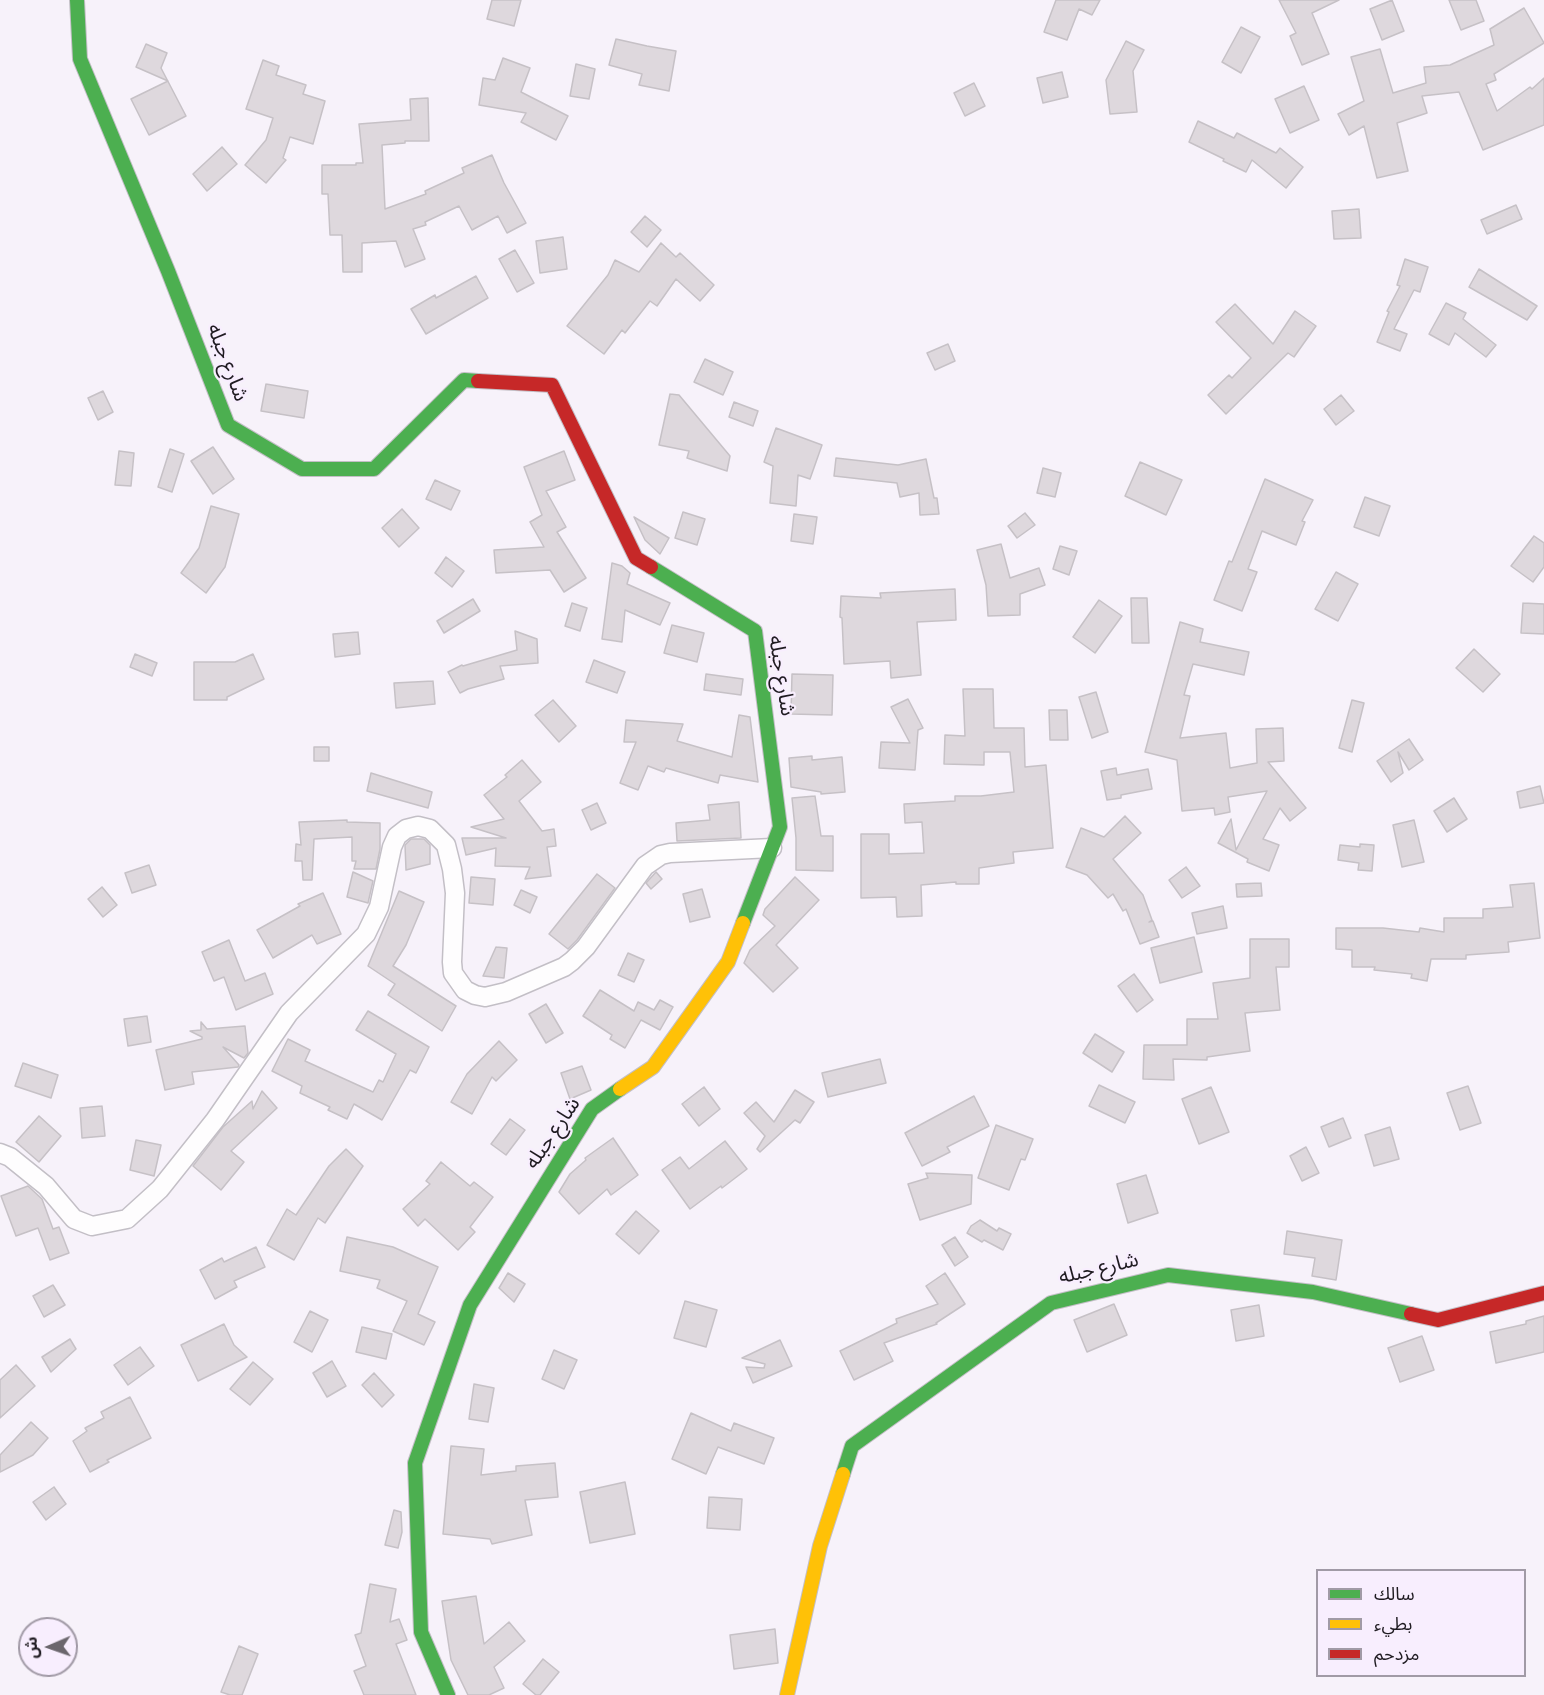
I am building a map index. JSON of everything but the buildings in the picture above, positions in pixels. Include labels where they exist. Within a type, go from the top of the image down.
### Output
[{"type":"main road","name":"شارع جبله","points":[[76,0],[80,59],[168,271],[228,425],[302,469],[374,469],[465,380],[552,385],[636,558],[755,631],[780,826],[728,962],[653,1067],[592,1109],[470,1305],[415,1463],[421,1632],[448,1695]]},
{"type":"main road","name":"شارع جبله","points":[[787,1695],[820,1546],[852,1446],[1051,1303],[1168,1275],[1313,1292],[1438,1320],[1544,1293]]},
{"type":"street","points":[[0,1153],[10,1157],[46,1186],[74,1219],[92,1226],[127,1219],[160,1189],[214,1120],[290,1013],[366,934],[379,907],[392,847],[397,836],[406,829],[418,826],[430,829],[446,845],[455,893],[453,973],[465,990],[485,997],[496,996],[564,967],[572,961],[586,947],[645,866],[661,855],[772,848]]},
{"type":"traffic: fast","points":[[77,0],[80,59],[168,271],[228,425],[302,469],[374,469],[464,380],[478,381]]},
{"type":"traffic: fast","points":[[651,567],[755,631],[780,827],[743,923]]},
{"type":"traffic: fast","points":[[448,1695],[421,1632],[415,1463],[470,1305],[592,1109],[620,1089]]},
{"type":"traffic: fast","points":[[843,1474],[852,1446],[1051,1303],[1168,1275],[1313,1292],[1411,1314]]},
{"type":"traffic: slow","points":[[620,1089],[653,1067],[728,962],[743,923]]},
{"type":"traffic: slow","points":[[787,1695],[820,1546],[843,1474]]},
{"type":"traffic: jam","points":[[478,381],[552,385],[636,558],[651,567]]},
{"type":"traffic: jam","points":[[1411,1314],[1438,1320],[1544,1293]]}]
